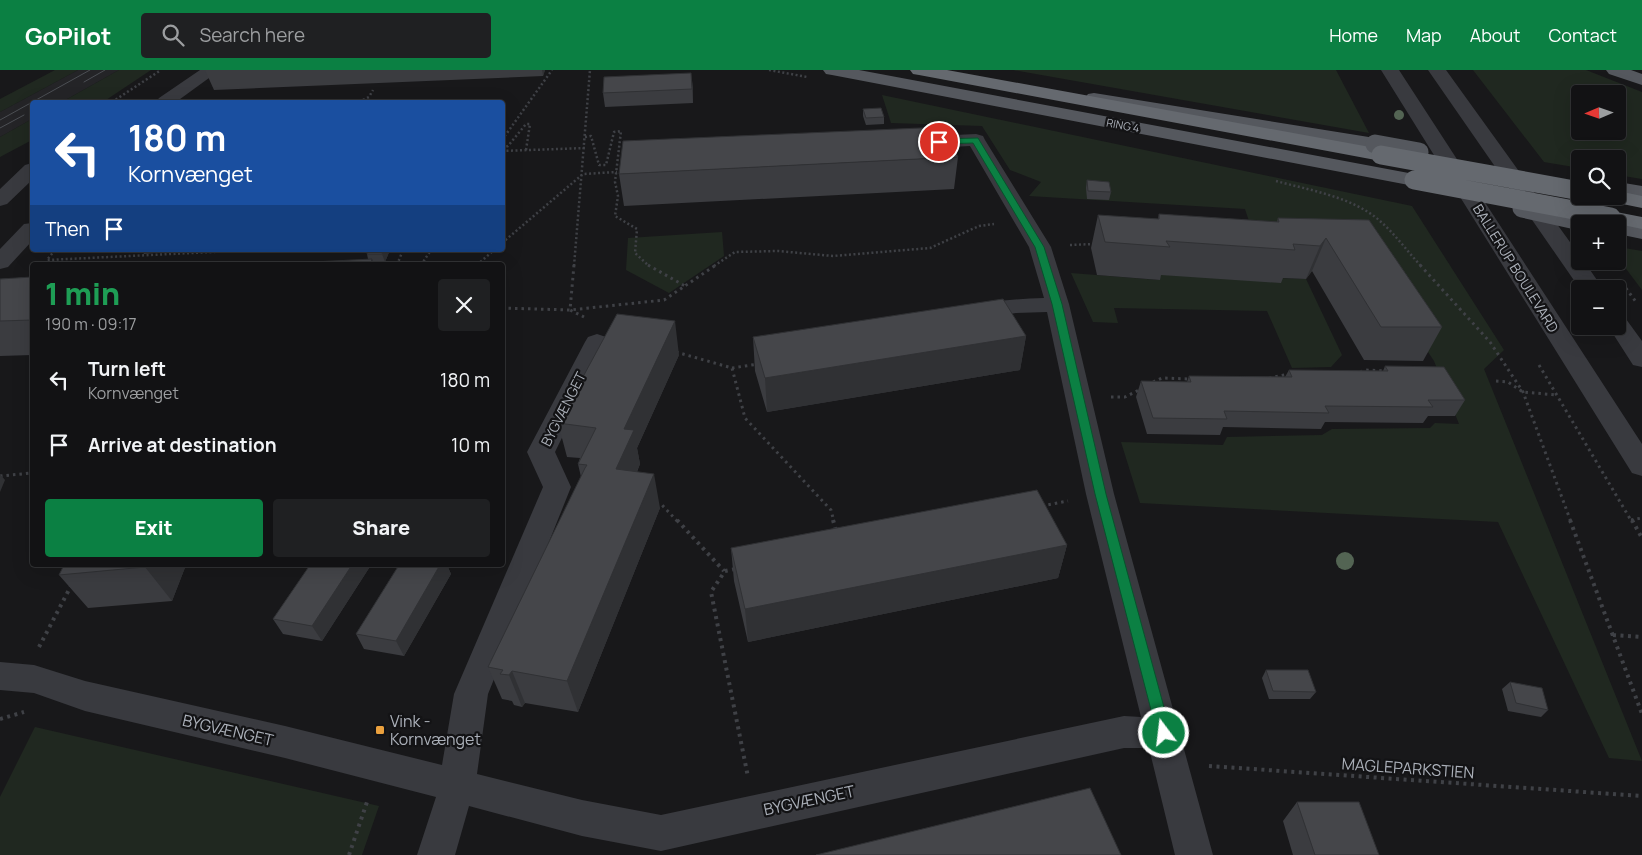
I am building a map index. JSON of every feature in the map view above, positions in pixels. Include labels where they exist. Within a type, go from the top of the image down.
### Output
[{"type":"highway","points":[[919,70],[1378,150],[1571,189]]},
{"type":"highway","points":[[1626,199],[1642,202]]},
{"type":"highway","points":[[1626,224],[1642,223]]},
{"type":"main road","name":"RING 4","points":[[832,70],[1414,180],[1571,219]]},
{"type":"main road","points":[[1615,70],[1642,80]]},
{"type":"main road","points":[[1378,150],[1571,180]]},
{"type":"main road","points":[[1626,189],[1642,192]]},
{"type":"main road","name":"RING 4","points":[[1626,229],[1642,234]]},
{"type":"street","points":[[168,100],[211,70]]},
{"type":"street","name":"BALLERUP BOULEVARD","points":[[1390,70],[1642,466]]},
{"type":"street","points":[[1438,70],[1586,280]]},
{"type":"street","points":[[897,143],[976,140],[1040,247],[1057,304],[1100,494],[1168,748],[1194,855]]},
{"type":"street","points":[[0,200],[30,171]]},
{"type":"street","points":[[0,262],[30,231]]},
{"type":"street","points":[[950,316],[1016,306],[1057,304]]},
{"type":"street","points":[[1626,335],[1642,358]]},
{"type":"street","name":"BYGVÆNGET","points":[[436,855],[457,787],[471,694],[557,486],[542,452],[597,342]]},
{"type":"street","name":"BYGVÆNGET","points":[[0,676],[34,679],[85,696],[285,742],[582,818],[661,833],[1124,732],[1168,748]]},
{"type":"path","points":[[115,100],[161,70]]},
{"type":"path","points":[[505,136],[552,70]]},
{"type":"path","points":[[570,310],[583,174],[590,70]]},
{"type":"path","points":[[363,100],[370,97],[374,90]]},
{"type":"path","points":[[505,148],[526,124],[530,124],[526,150]]},
{"type":"path","points":[[586,137],[591,136],[599,165],[606,166],[614,132],[621,131],[615,182],[618,196],[615,216],[637,229],[636,253],[652,269],[685,286]]},
{"type":"path","points":[[505,149],[585,148]]},
{"type":"path","points":[[505,240],[583,174],[617,172]]},
{"type":"path","points":[[1273,181],[1329,195],[1359,206],[1379,220],[1490,342],[1523,392],[1642,714]]},
{"type":"path","points":[[505,308],[570,310],[664,300],[735,252],[778,251],[833,256],[930,248],[979,226],[1022,219]]},
{"type":"path","points":[[1040,247],[1099,243]]},
{"type":"path","points":[[53,252],[47,260],[212,252]]},
{"type":"path","points":[[480,262],[492,252]]},
{"type":"path","points":[[1626,289],[1637,303]]},
{"type":"path","points":[[570,310],[594,322],[597,342]]},
{"type":"path","points":[[671,352],[732,368],[759,364]]},
{"type":"path","points":[[732,368],[745,418],[831,510],[838,537]]},
{"type":"path","points":[[1357,373],[1366,370],[1394,372]]},
{"type":"path","points":[[1265,379],[1293,374]]},
{"type":"path","points":[[1078,397],[1125,397],[1162,378],[1199,379]]},
{"type":"path","points":[[1496,381],[1508,382],[1523,392],[1557,395],[1642,538]]},
{"type":"path","points":[[0,476],[30,473]]},
{"type":"path","points":[[1033,508],[1100,494]]},
{"type":"path","points":[[652,504],[662,506],[725,571]]},
{"type":"path","points":[[1631,520],[1642,518]]},
{"type":"path","points":[[744,567],[725,571],[712,592],[755,812]]},
{"type":"path","points":[[34,679],[34,656],[73,582]]},
{"type":"path","points":[[1613,635],[1642,637]]},
{"type":"path","name":"MAGLEPARKSTIEN","points":[[1168,748],[1642,796]]},
{"type":"path","points":[[348,855],[380,767]]},
{"type":"shaded area","points":[[55,70],[78,70],[0,112],[0,99]]},
{"type":"shaded area","points":[[78,70],[119,70],[66,100],[30,100],[30,120],[0,137],[0,112]]},
{"type":"shaded area","points":[[119,70],[151,70],[106,100],[66,100]]},
{"type":"shaded area","points":[[1013,70],[1336,70],[1369,133]]},
{"type":"shaded area","points":[[1473,70],[1586,70],[1624,85],[1571,85],[1571,140],[1626,140],[1626,86],[1642,92],[1642,179],[1626,176],[1626,150],[1571,150],[1571,166],[1544,162]]},
{"type":"shaded area","points":[[882,95],[1412,206],[1504,350],[1484,369],[1642,761],[1609,758],[1498,522],[1140,503],[1121,442],[1223,445],[1227,437],[1322,435],[1332,429],[1430,428],[1435,423],[1459,424],[1434,361],[1352,238],[1253,233],[1245,209],[1029,196],[1041,182],[1010,170],[982,126],[891,123]]},
{"type":"shaded area","points":[[30,120],[30,141],[0,157],[0,137]]},
{"type":"shaded area","points":[[722,232],[724,256],[669,293],[626,270],[628,238]]},
{"type":"shaded area","points":[[1626,248],[1642,251],[1642,290],[1626,269]]},
{"type":"shaded area","points":[[1071,273],[1159,280],[1157,274],[1306,279],[1342,355],[1331,367],[1292,368],[1267,311],[1114,308],[1118,323],[1093,322]]},
{"type":"shaded area","points":[[35,727],[379,806],[362,855],[0,855],[0,797]]},
{"type":"building","points":[[691,73],[692,89],[603,93],[604,77]]},
{"type":"building","points":[[881,108],[884,117],[866,118],[863,109]]},
{"type":"building","points":[[943,127],[958,157],[619,174],[623,141]]},
{"type":"building","points":[[1087,180],[1109,182],[1111,192],[1088,191]]},
{"type":"building","points":[[1159,214],[1279,222],[1278,218],[1369,220],[1442,327],[1381,327],[1326,238],[1320,246],[1293,244],[1295,250],[1166,241],[1170,247],[1105,242],[1098,215],[1159,219]]},
{"type":"building","points":[[368,252],[383,252],[382,254],[367,254]]},
{"type":"building","points":[[372,259],[371,262],[313,262]]},
{"type":"building","points":[[30,277],[30,320],[0,321],[0,279]]},
{"type":"building","points":[[1003,299],[1026,336],[765,378],[753,337]]},
{"type":"building","points":[[617,314],[675,321],[624,429],[634,430],[616,469],[654,474],[567,681],[512,671],[509,675],[500,674],[503,670],[488,667],[587,465],[578,464],[596,428],[558,423]]},
{"type":"building","points":[[1385,366],[1444,367],[1465,400],[1428,400],[1433,407],[1325,406],[1329,413],[1224,411],[1227,419],[1153,418],[1141,381],[1191,382],[1189,376],[1292,377],[1289,370],[1388,371]]},
{"type":"building","points":[[1037,490],[1067,545],[745,609],[731,548]]},
{"type":"building","points":[[63,567],[145,567],[59,575]]},
{"type":"building","points":[[309,567],[351,567],[312,626],[273,619]]},
{"type":"building","points":[[398,567],[439,567],[396,641],[356,634]]},
{"type":"building","points":[[1266,670],[1308,670],[1316,692],[1273,691]]},
{"type":"building","points":[[1510,682],[1542,688],[1548,710],[1516,703]]},
{"type":"building","points":[[1090,788],[1121,855],[816,855]]},
{"type":"building","points":[[1297,802],[1359,802],[1379,855],[1315,855]]},
{"type":"tram line","points":[[36,100],[90,70]]},
{"type":"tram line","points":[[84,82],[105,70]]},
{"type":"tram line","points":[[0,120],[30,103]]},
{"type":"tram line","points":[[0,128],[24,115]]},
{"type":"place","name":"Vink - Kornvænget","points":[[380,730]]},
{"type":"route","points":[[939,142],[976,140],[1014,207],[1040,247],[1057,304],[1100,494],[1164,733]]}]
